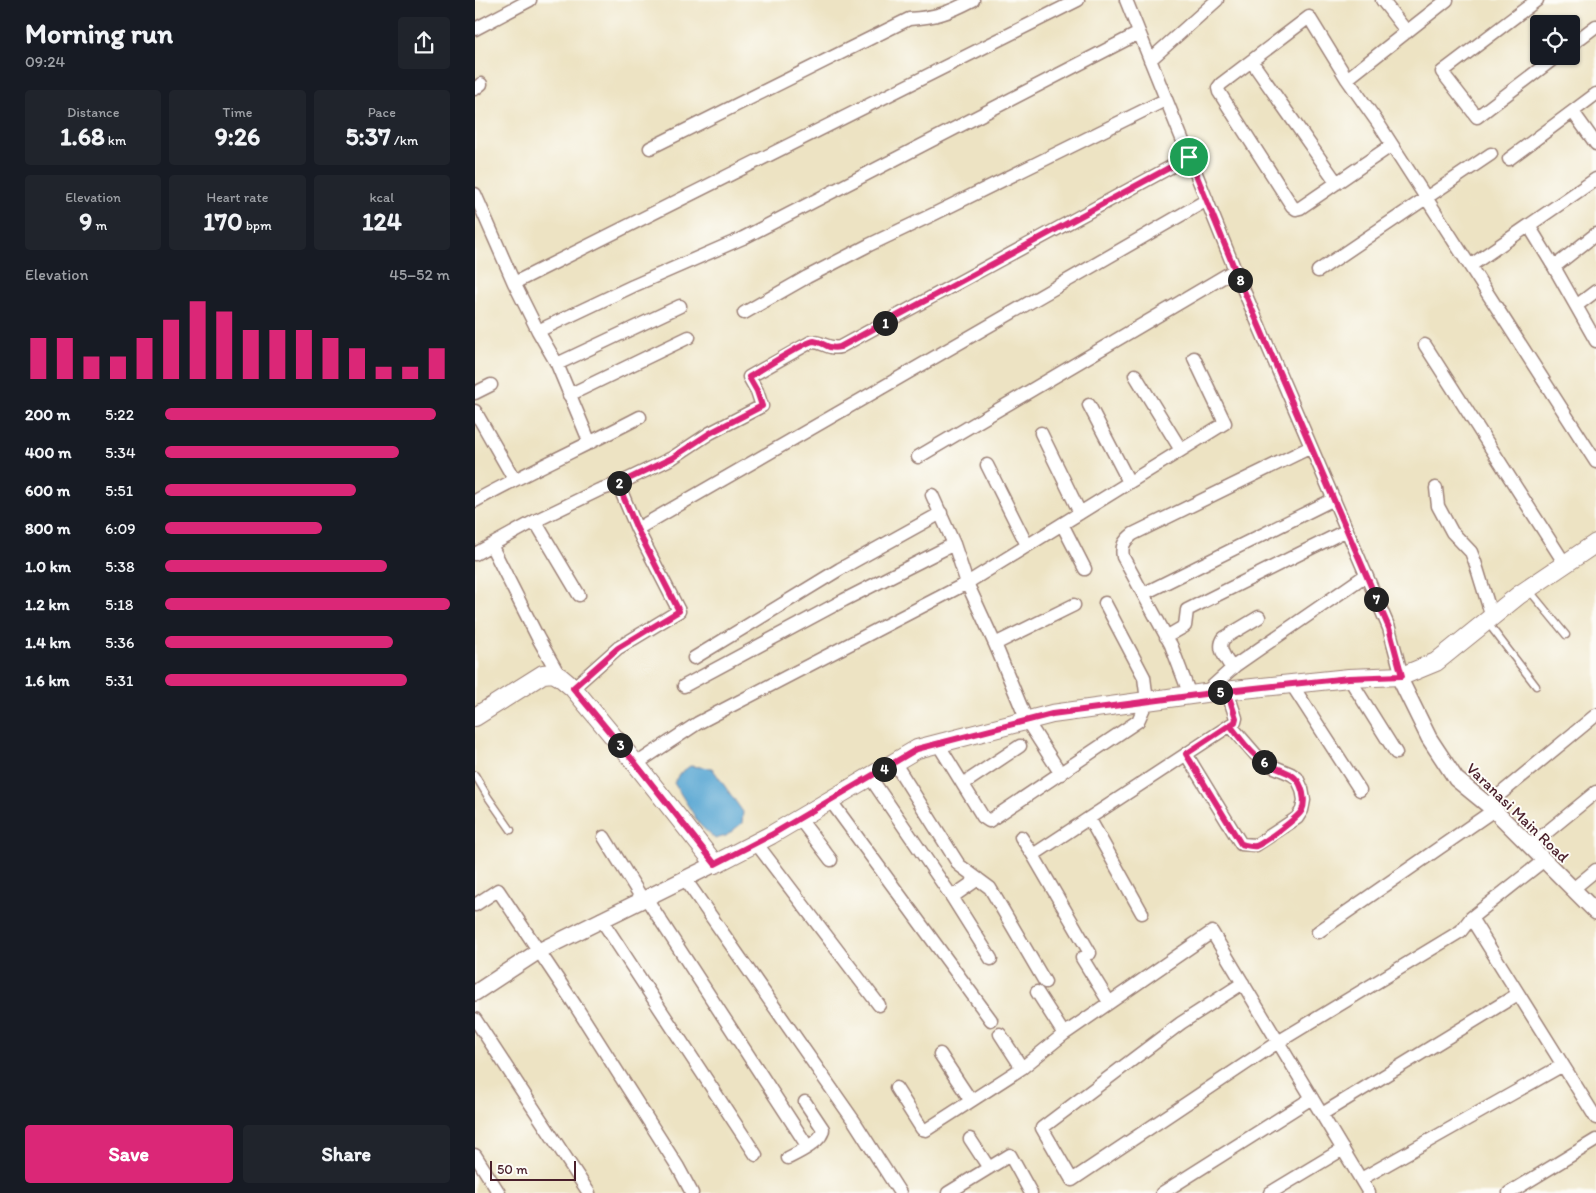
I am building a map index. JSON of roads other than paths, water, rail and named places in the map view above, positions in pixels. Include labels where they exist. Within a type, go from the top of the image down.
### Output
[{"type":"main road","points":[[475,718],[543,674],[553,673],[567,682],[636,764],[715,864],[756,843],[917,749],[1052,714],[1197,694],[1349,678],[1401,677],[1436,662],[1528,589],[1596,543]]},
{"type":"street","points":[[651,148],[909,19],[939,16],[973,0]]},
{"type":"street","points":[[514,283],[1078,0]]},
{"type":"street","points":[[1150,60],[1217,0]]},
{"type":"street","points":[[1382,0],[1407,32]]},
{"type":"street","points":[[1347,79],[1447,0]]},
{"type":"street","points":[[1537,0],[1443,72],[1477,117],[1545,65]]},
{"type":"street","points":[[1129,1],[1139,33],[1165,100],[1235,270],[1389,628],[1401,677]]},
{"type":"street","points":[[475,29],[522,2]]},
{"type":"street","points":[[1392,145],[1296,209],[1292,206],[1218,88],[1309,17],[1347,79],[1392,145],[1596,462]]},
{"type":"street","points":[[1580,38],[1596,26]]},
{"type":"street","points":[[538,331],[633,286],[743,238],[1139,33]]},
{"type":"street","points":[[1251,62],[1337,183]]},
{"type":"street","points":[[1509,159],[1596,94]]},
{"type":"street","points":[[744,313],[807,277],[869,245],[1165,100]]},
{"type":"street","points":[[1573,112],[1596,144]]},
{"type":"street","points":[[1318,271],[1491,154]]},
{"type":"street","points":[[475,554],[535,521],[672,458],[710,433],[762,406],[757,391],[749,377],[784,357],[811,342],[820,343],[833,349],[840,347],[1189,157]]},
{"type":"street","points":[[1470,266],[1596,179]]},
{"type":"street","points":[[475,194],[514,283],[557,364],[590,443]]},
{"type":"street","points":[[637,529],[1207,200]]},
{"type":"street","points":[[1529,226],[1596,342]]},
{"type":"street","points":[[1554,267],[1596,234]]},
{"type":"street","points":[[918,457],[1235,270]]},
{"type":"street","points":[[1576,306],[1596,291]]},
{"type":"street","points":[[557,364],[680,306]]},
{"type":"street","points":[[569,395],[689,337]]},
{"type":"street","points":[[1425,345],[1565,564]]},
{"type":"street","points":[[636,764],[698,723],[967,583],[1225,423],[1194,358]]},
{"type":"street","points":[[1135,375],[1181,450]]},
{"type":"street","points":[[475,394],[491,385]]},
{"type":"street","points":[[1089,405],[1129,482]]},
{"type":"street","points":[[475,411],[515,479]]},
{"type":"street","points":[[475,501],[640,416]]},
{"type":"street","points":[[1041,433],[1080,513]]},
{"type":"street","points":[[1311,447],[1133,534],[1123,543],[1123,557],[1197,694],[1366,575]]},
{"type":"street","points":[[987,465],[1027,546]]},
{"type":"street","points":[[491,545],[539,638],[567,682],[679,611],[637,529],[618,484]]},
{"type":"street","points":[[1436,488],[1438,506],[1451,532],[1471,552],[1489,619]]},
{"type":"street","points":[[932,495],[954,544],[967,583],[1027,721],[1061,774]]},
{"type":"street","points":[[1143,594],[1334,499]]},
{"type":"street","points":[[694,658],[841,569],[941,514]]},
{"type":"street","points":[[535,521],[579,595]]},
{"type":"street","points":[[1062,524],[1085,569]]},
{"type":"street","points":[[1166,637],[1185,626],[1187,610],[1347,530]]},
{"type":"street","points":[[684,686],[844,600],[954,544]]},
{"type":"street","points":[[938,744],[983,817],[989,821],[1138,721],[1147,702],[1144,676],[1105,603]]},
{"type":"street","points":[[995,644],[1074,606]]},
{"type":"street","points":[[1232,669],[1220,649],[1220,643],[1223,638],[1259,617]]},
{"type":"street","name":"Varanasi Main Road","points":[[1401,677],[1429,738],[1456,779],[1491,807],[1596,912]]},
{"type":"street","points":[[1349,678],[1396,753]]},
{"type":"street","points":[[1291,685],[1360,790]]},
{"type":"street","points":[[1033,855],[1235,722],[1236,718],[1227,691]]},
{"type":"street","points":[[1318,932],[1491,807],[1596,715]]},
{"type":"street","points":[[1186,754],[1241,844],[1256,846],[1297,818],[1302,810],[1304,800],[1302,789],[1297,778],[1265,763],[1255,755],[1230,725]]},
{"type":"street","points":[[963,784],[1020,746]]},
{"type":"street","points":[[895,762],[959,865],[990,888],[1064,1034]]},
{"type":"street","points":[[869,777],[952,897],[991,958]]},
{"type":"street","points":[[1530,846],[1596,792]]},
{"type":"street","points":[[830,800],[991,1020]]},
{"type":"street","points":[[799,818],[831,860]]},
{"type":"street","points":[[1089,818],[1142,913]]},
{"type":"street","points":[[604,837],[808,1146]]},
{"type":"street","points":[[1021,837],[1033,855],[1109,1002]]},
{"type":"street","points":[[756,843],[879,1005]]},
{"type":"street","points":[[1243,982],[1181,1022],[1042,1128],[1072,1180],[1278,1042],[1461,932],[1471,918],[1543,861]]},
{"type":"street","points":[[475,993],[539,951],[715,864]]},
{"type":"street","points":[[1573,889],[1596,870]]},
{"type":"street","points":[[685,879],[854,1121],[899,1193]]},
{"type":"street","points":[[952,897],[978,879]]},
{"type":"street","points":[[475,905],[498,890],[678,1167],[692,1193]]},
{"type":"street","points":[[1471,918],[1596,1118]]},
{"type":"street","points":[[601,919],[756,1155]]},
{"type":"street","points":[[896,1088],[922,1129],[926,1130],[1021,1068],[1064,1034],[1212,932],[1369,1193]]},
{"type":"street","points":[[1322,1114],[1518,994]]},
{"type":"street","points":[[475,1019],[589,1193]]},
{"type":"street","points":[[1000,1034],[1021,1068]]},
{"type":"street","points":[[940,1054],[971,1101]]},
{"type":"street","points":[[1361,1179],[1563,1065]]},
{"type":"street","points":[[1162,1193],[1312,1098]]},
{"type":"street","points":[[789,1158],[822,1137],[823,1129],[805,1102]]},
{"type":"street","points":[[970,1139],[989,1168]]},
{"type":"street","points":[[1509,1193],[1596,1140]]},
{"type":"street","points":[[1269,1193],[1343,1149]]},
{"type":"street","points":[[475,1155],[499,1193]]},
{"type":"street","points":[[948,1193],[967,1188],[989,1168],[1011,1155],[1031,1193]]},
{"type":"lane","points":[[1528,589],[1566,635]]},
{"type":"lane","points":[[1489,619],[1536,686]]},
{"type":"lane","points":[[475,775],[511,830]]},
{"type":"water","points":[[690,766],[712,768],[743,812],[742,823],[726,836],[715,839],[700,825],[674,783],[679,774]]}]
